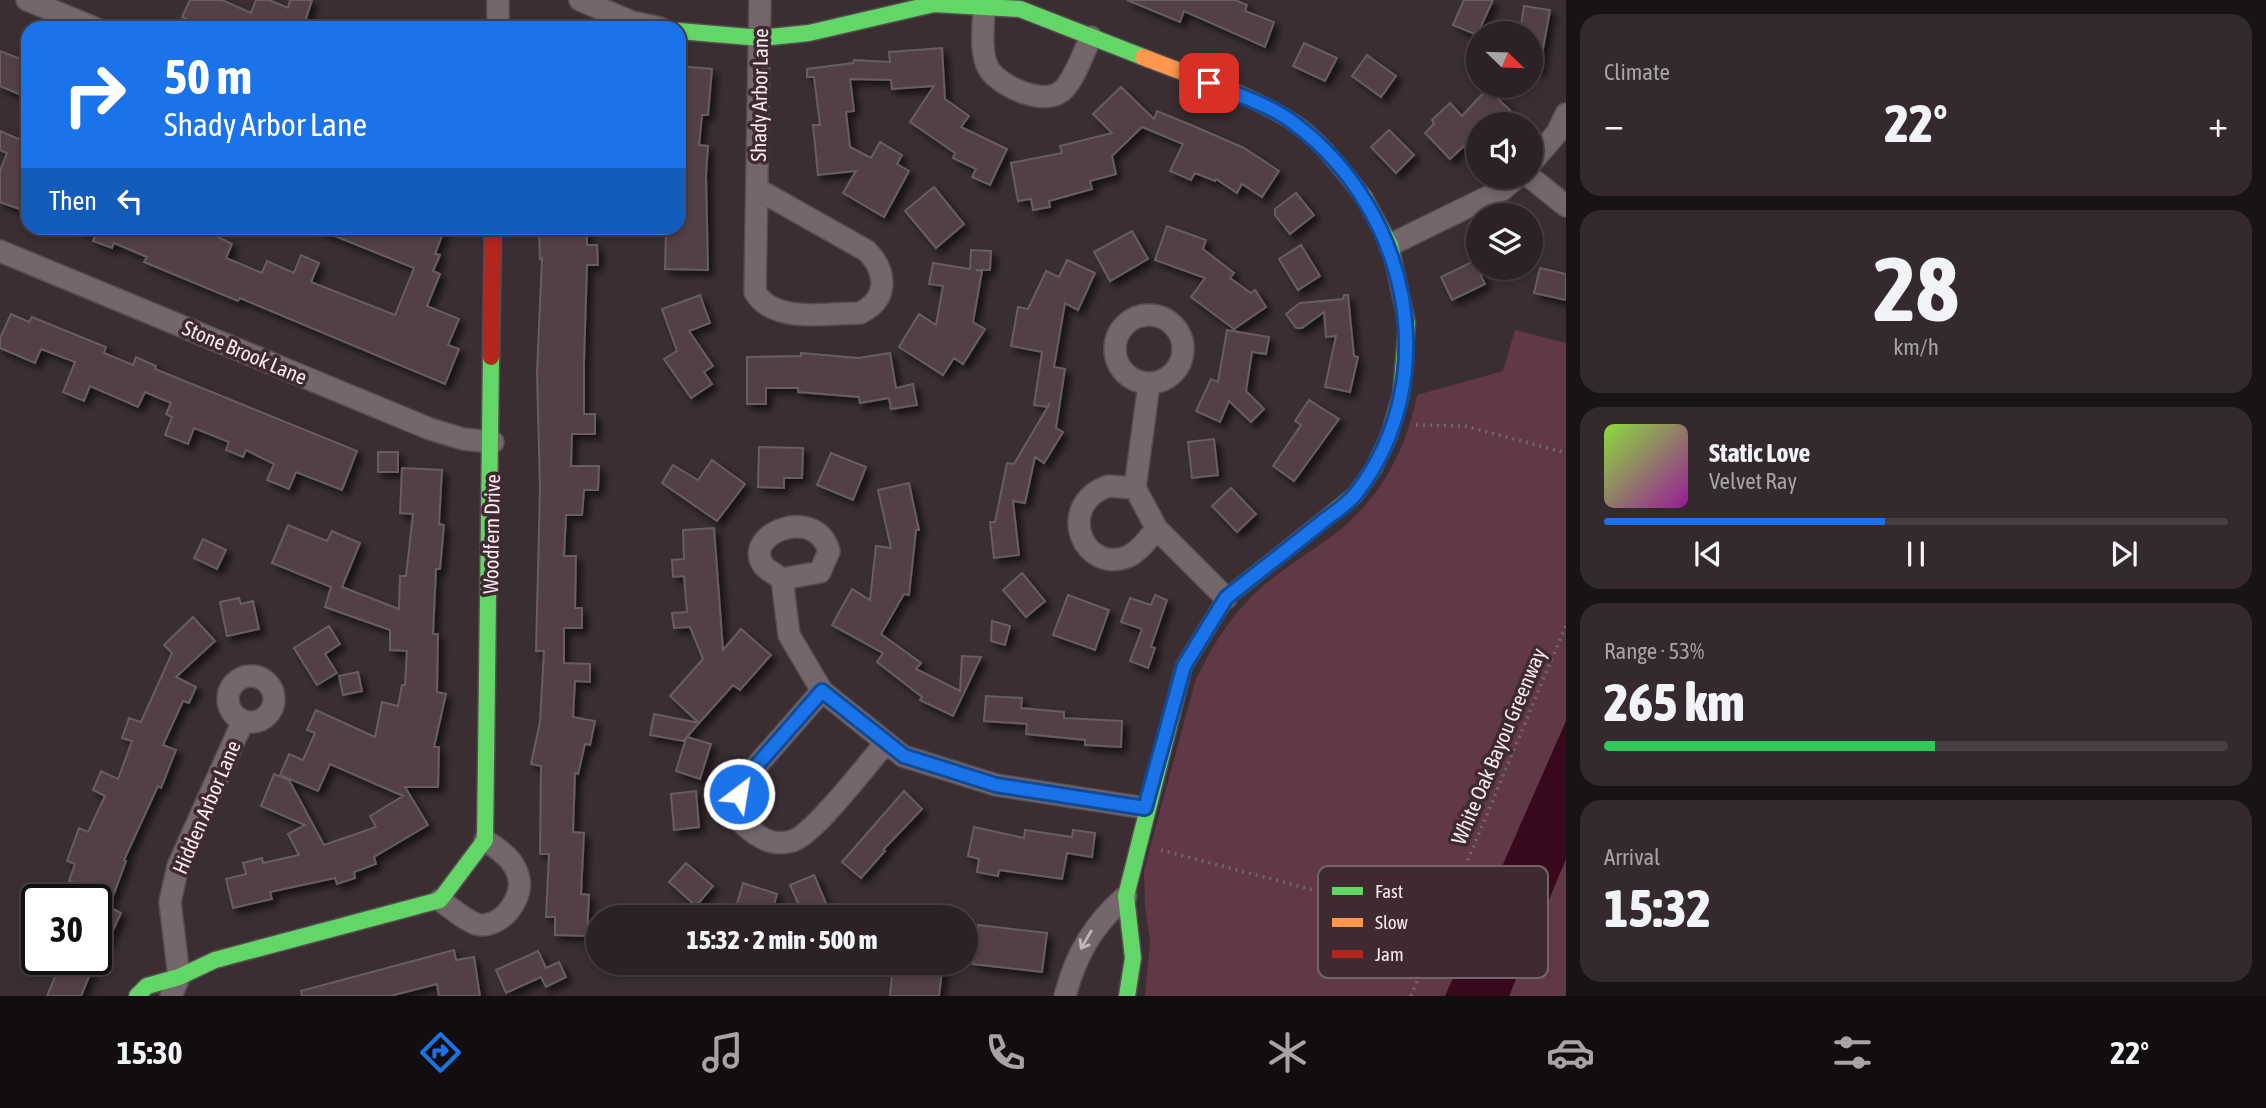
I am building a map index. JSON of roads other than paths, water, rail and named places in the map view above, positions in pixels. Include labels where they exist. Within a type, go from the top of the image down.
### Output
[{"type":"street","points":[[27,0],[77,21]]},
{"type":"street","points":[[498,0],[498,21]]},
{"type":"street","points":[[580,0],[630,21]]},
{"type":"street","name":"Shady Arbor Lane","points":[[757,189],[867,251],[879,264],[881,288],[872,307],[860,313],[781,312],[760,301],[755,292],[760,0]]},
{"type":"street","points":[[686,32],[761,38],[809,33],[934,4],[1020,9],[1256,102],[1295,124],[1334,161],[1367,201],[1390,245],[1407,324],[1401,395],[1393,422],[1374,468],[1355,495],[1226,598],[1184,666],[1145,808],[1126,896],[1133,958],[1127,996]]},
{"type":"street","points":[[984,5],[985,56],[988,68],[998,78],[1036,98],[1048,98],[1063,91],[1091,37]]},
{"type":"street","points":[[1543,150],[1563,129]]},
{"type":"street","points":[[1543,187],[1566,206]]},
{"type":"street","points":[[1390,245],[1503,189]]},
{"type":"street","name":"Woodfern Drive","points":[[485,840],[493,442],[493,235]]},
{"type":"street","name":"Stone Brook Lane","points":[[0,251],[430,429],[463,439],[493,442]]},
{"type":"street","points":[[1149,384],[1135,488],[1157,529],[1226,598]]},
{"type":"street","points":[[1135,488],[1108,486],[1087,498],[1078,520],[1084,543],[1093,552],[1115,559],[1138,551],[1157,529]]},
{"type":"street","points":[[782,579],[789,635],[822,691],[885,744],[904,756],[996,785],[1145,808]]},
{"type":"street","points":[[822,691],[744,780],[739,794],[744,825],[756,836],[772,843],[793,841],[811,829],[885,744]]},
{"type":"street","name":"Hidden Arbor Lane","points":[[175,986],[170,902],[178,866],[243,720]]},
{"type":"street","points":[[136,996],[147,986],[175,986],[215,960],[440,900],[485,840],[507,855],[520,877],[517,896],[509,910],[487,925],[476,924],[440,900]]},
{"type":"street","points":[[1065,996],[1073,965],[1088,935],[1126,896]]}]
